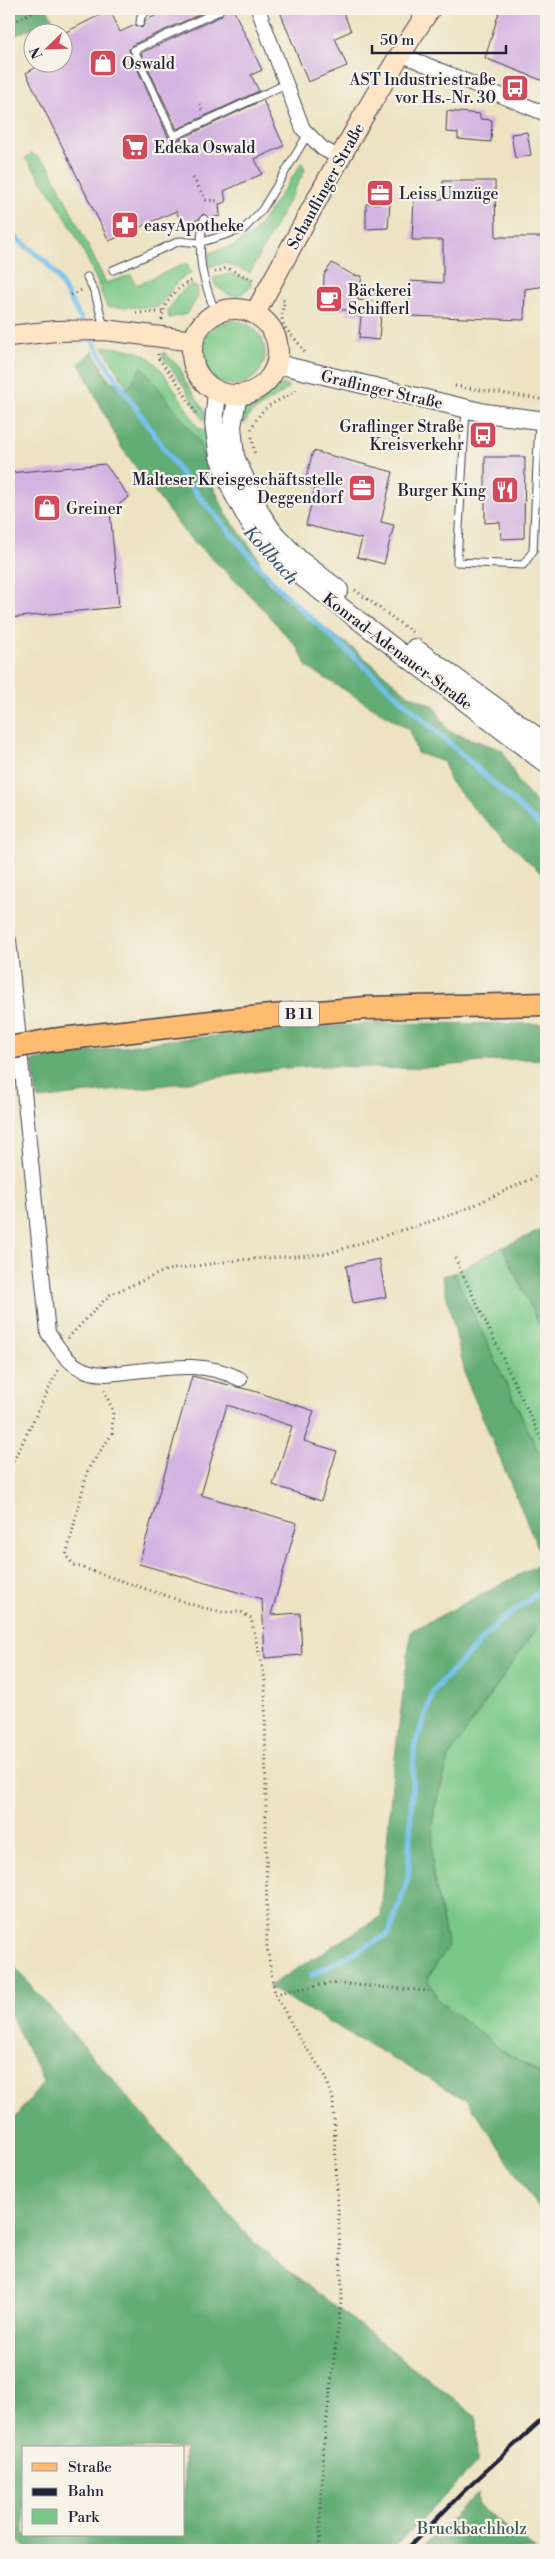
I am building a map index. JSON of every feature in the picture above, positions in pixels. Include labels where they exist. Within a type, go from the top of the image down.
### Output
[{"type":"main road","name":"Schauflinger Straße","points":[[254,313],[340,157],[400,54],[430,9]]},
{"type":"main road","points":[[240,309],[254,313],[267,322],[275,335],[278,349],[277,364],[270,378],[260,388],[238,395],[217,391],[205,382],[196,370],[192,355],[194,340],[201,326],[216,314],[225,310],[240,309]]},
{"type":"main road","points":[[9,336],[105,330],[194,340]]},
{"type":"main road","name":"B 11","points":[[9,1048],[52,1040],[238,1018],[366,1008],[546,1004]]},
{"type":"street","points":[[258,9],[303,128],[323,149],[340,157]]},
{"type":"street","points":[[400,54],[546,114]]},
{"type":"street","name":"Graflinger Straße","points":[[277,364],[466,409],[543,421]]},
{"type":"street","name":"Konrad-Adenauer-Straße","points":[[217,391],[214,424],[219,458],[233,493],[253,529],[285,564],[546,764]]},
{"type":"street","name":"Konrad-Adenauer-Straße","points":[[238,395],[232,426],[235,457],[261,514],[274,533],[300,560],[375,619],[546,743]]},
{"type":"street","points":[[9,940],[48,1333],[64,1357],[80,1368],[98,1375],[190,1366],[223,1370],[240,1380]]},
{"type":"lane","points":[[140,23],[141,16],[149,9]]},
{"type":"lane","points":[[218,11],[134,50],[174,136],[286,84]]},
{"type":"lane","points":[[113,270],[180,240],[199,243],[244,229],[262,210],[308,133]]},
{"type":"lane","points":[[204,219],[199,243],[202,275],[216,314]]},
{"type":"lane","points":[[87,277],[100,307],[105,330]]},
{"type":"lane","points":[[466,409],[457,562],[522,565],[533,551],[543,421]]},
{"type":"path","points":[[9,25],[37,9]]},
{"type":"path","points":[[193,178],[206,200],[216,200],[210,198]]},
{"type":"path","points":[[216,271],[227,268],[253,280]]},
{"type":"path","points":[[162,319],[162,312],[181,285],[191,280]]},
{"type":"path","points":[[283,300],[285,301],[282,308],[284,327],[302,348],[305,356]]},
{"type":"path","points":[[135,313],[162,312]]},
{"type":"path","points":[[159,350],[158,358],[180,386],[201,422]]},
{"type":"path","points":[[256,463],[249,428],[265,409],[280,398],[294,392],[297,388]]},
{"type":"path","points":[[352,587],[420,638]]},
{"type":"path","points":[[9,1470],[64,1357],[68,1338],[109,1295],[167,1270],[239,1260],[326,1254],[457,1213],[546,1172]]},
{"type":"path","points":[[456,1258],[546,1449]]},
{"type":"path","points":[[98,1375],[112,1411],[112,1434],[88,1469],[66,1556],[74,1564],[127,1583],[155,1590],[200,1608],[222,1612],[242,1612],[251,1618],[265,1679],[267,1948],[275,1994],[300,2039],[325,2075],[334,2100],[342,2293],[324,2443],[319,2550]]},
{"type":"path","points":[[275,1994],[330,1983],[430,1991]]},
{"type":"green space","points":[[9,9],[48,9],[52,19],[45,22],[22,22],[22,32],[9,38]]},
{"type":"green space","points":[[32,153],[49,166],[106,283],[131,275],[136,285],[187,263],[191,273],[180,279],[158,307],[107,307],[91,268],[62,211],[25,158]]},
{"type":"green space","points":[[302,163],[305,170],[250,273],[225,263],[209,267],[209,253],[233,246],[254,233]]},
{"type":"green space","points":[[230,274],[250,280],[251,286],[239,296],[230,295],[216,287],[213,278]]},
{"type":"green space","points":[[189,285],[197,287],[198,297],[187,314],[169,318],[168,310],[178,295]]},
{"type":"green space","points":[[233,321],[251,326],[256,330],[260,335],[265,353],[260,371],[256,376],[251,380],[233,385],[215,380],[210,376],[206,371],[201,353],[206,335],[210,330],[215,326]]},
{"type":"green space","points":[[103,347],[113,347],[140,353],[151,359],[159,367],[198,428],[205,430],[216,476],[212,484],[198,440],[142,367],[128,389]]},
{"type":"green space","points":[[93,351],[109,380],[128,389],[142,366],[198,440],[212,484],[227,515],[257,556],[266,581],[296,609],[354,649],[409,695],[434,706],[448,731],[502,750],[518,782],[546,814],[546,878],[474,809],[449,780],[444,762],[417,753],[410,730],[307,667],[298,648],[246,591],[184,532],[121,447],[79,363]]},
{"type":"green space","points":[[164,352],[180,368],[184,380],[205,411],[206,419],[203,420],[184,386],[162,356]]},
{"type":"green space","points":[[283,384],[289,388],[250,414],[244,424],[239,422],[246,407]]},
{"type":"green space","points":[[375,1023],[546,1024],[546,1060],[513,1059],[402,1068],[301,1067],[38,1100],[32,1061],[169,1040]]},
{"type":"green space","points":[[546,1228],[546,1339],[503,1247]]},
{"type":"green space","points":[[503,1247],[546,1339],[546,1468],[454,1273]]},
{"type":"green space","points":[[454,1273],[546,1468],[546,1613],[450,1755],[434,1810],[432,1869],[448,1947],[428,1977],[437,1999],[497,2047],[546,2077],[546,2219],[468,2101],[268,1987],[381,1916],[393,1772],[411,1631],[544,1562],[467,1381],[442,1276]]},
{"type":"green space","points":[[546,1613],[546,2077],[497,2047],[437,1999],[428,1977],[448,1947],[432,1869],[434,1810],[450,1755]]},
{"type":"green space","points":[[9,1960],[255,2244],[476,2416],[477,2463],[392,2550],[28,2550],[9,2532],[9,2126],[44,2082],[9,2012]]},
{"type":"green space","name":"Bruckbachholz","points":[[478,2493],[478,2506],[536,2550],[419,2550]]},
{"type":"building","points":[[171,9],[211,9],[132,45],[129,50],[169,139],[176,141],[263,100],[284,146],[255,159],[262,174],[224,191],[226,202],[219,204],[220,216],[209,218],[203,214],[198,220],[182,224],[176,211],[109,241],[26,73],[72,72],[72,29],[110,10],[120,32],[135,25],[142,28],[146,20]]},
{"type":"building","points":[[224,9],[233,9],[262,70],[251,75],[259,91],[177,129],[141,53],[221,16]]},
{"type":"building","points":[[279,9],[342,9],[351,31],[335,38],[347,66],[308,82]]},
{"type":"building","points":[[500,9],[546,9],[546,82],[485,58]]},
{"type":"building","points":[[447,111],[480,114],[480,119],[492,120],[491,142],[458,139],[458,133],[446,132]]},
{"type":"building","points":[[527,132],[531,155],[515,158],[511,134]]},
{"type":"building","points":[[443,181],[495,181],[496,237],[546,237],[546,286],[525,289],[524,320],[409,316],[410,281],[443,283],[443,240],[412,240],[414,199],[443,199]]},
{"type":"building","points":[[390,203],[388,228],[366,229],[366,204]]},
{"type":"building","points":[[332,263],[353,275],[362,276],[358,300],[382,302],[379,340],[359,338],[361,315],[347,314],[347,310],[323,309],[324,275]]},
{"type":"building","points":[[313,451],[393,472],[381,522],[394,525],[384,564],[357,557],[362,539],[306,525],[316,485],[305,482]]},
{"type":"building","name":"Burger King","points":[[485,457],[525,457],[524,538],[501,539],[500,522],[485,523]]},
{"type":"building","points":[[105,464],[129,497],[110,511],[119,607],[9,618],[9,473]]},
{"type":"building","points":[[379,1259],[386,1297],[353,1303],[346,1266]]},
{"type":"building","points":[[192,1376],[254,1391],[314,1411],[304,1441],[337,1451],[321,1501],[273,1485],[292,1426],[227,1405],[201,1495],[297,1523],[271,1615],[300,1613],[302,1655],[265,1658],[262,1599],[139,1564]]},
{"type":"waterway","name":"Kollbach","points":[[9,232],[46,262],[57,276],[85,326]]},
{"type":"waterway","name":"Kollbach","points":[[89,334],[109,369],[187,482],[278,588],[546,831]]},
{"type":"waterway","points":[[312,1975],[389,1934],[408,1878],[414,1749],[434,1690],[496,1625],[546,1587]]},
{"type":"railway","points":[[406,2550],[463,2492],[546,2416]]},
{"type":"place","name":"Oswald","points":[[103,63]]},
{"type":"place","name":"AST Industriestraße vor Hs.-Nr. 30","points":[[515,88]]},
{"type":"place","name":"Edeka Oswald","points":[[135,147]]},
{"type":"place","name":"Leiss Umzüge","points":[[380,193]]},
{"type":"place","name":"easyApotheke","points":[[125,225]]},
{"type":"place","name":"Bäckerei Schifferl","points":[[329,299]]},
{"type":"place","name":"Graflinger Straße Kreisverkehr","points":[[483,435]]},
{"type":"place","name":"Malteser Kreisgeschäftsstelle Deggendorf","points":[[362,488]]},
{"type":"place","name":"Burger King","points":[[505,490]]},
{"type":"place","name":"Greiner","points":[[47,508]]}]
